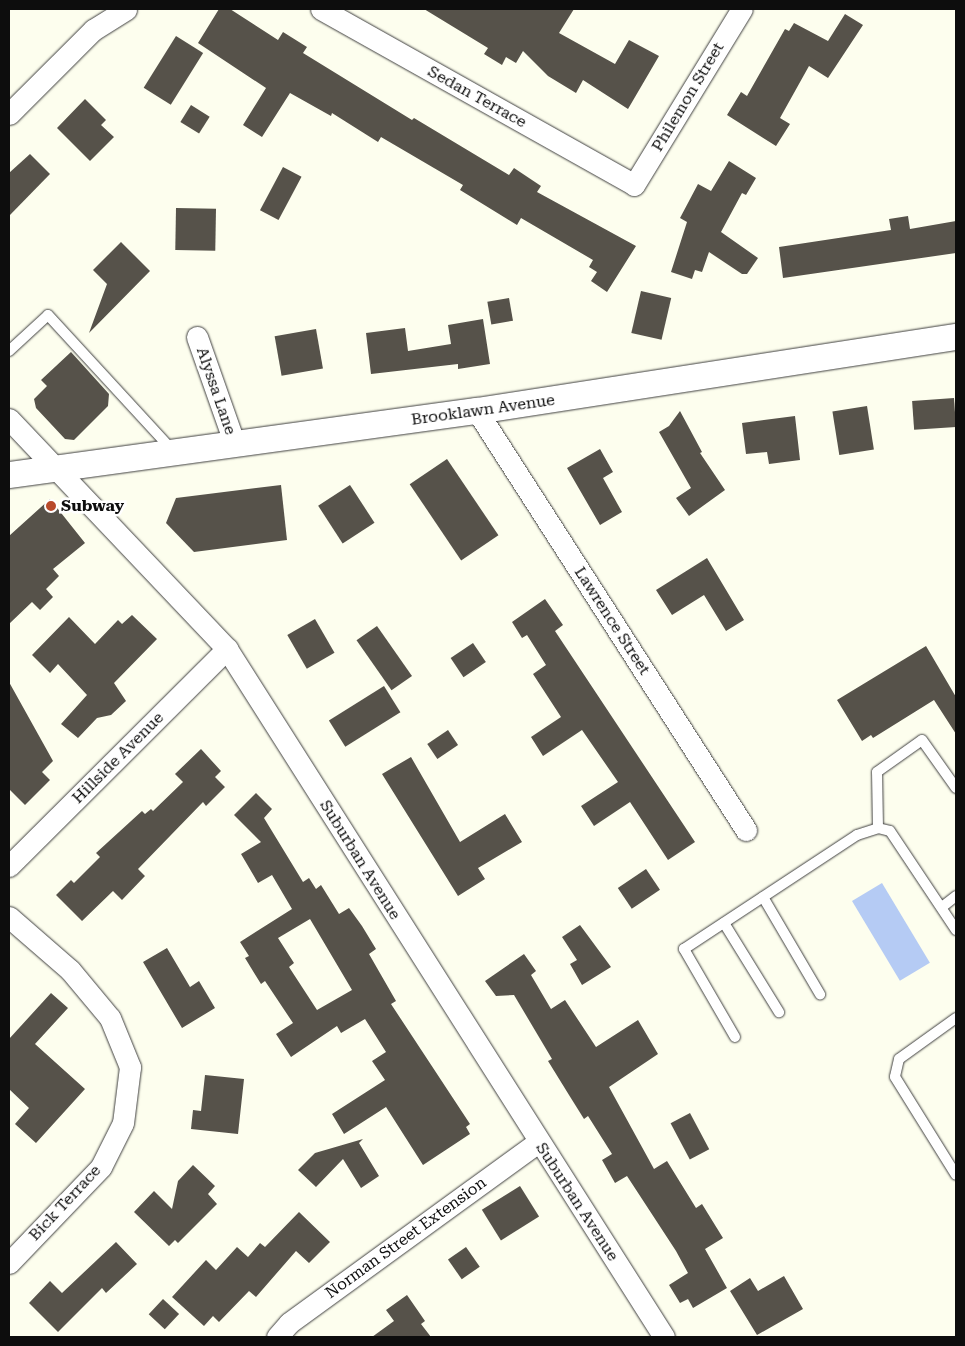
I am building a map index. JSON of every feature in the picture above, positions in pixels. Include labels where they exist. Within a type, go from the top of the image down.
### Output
[{"type":"street","points":[[9,114],[93,30],[126,9]]},
{"type":"street","name":"Sedan Terrace","points":[[321,9],[634,185]]},
{"type":"street","name":"Philemon Street","points":[[634,185],[742,9]]},
{"type":"street","name":"Brooklawn Avenue","points":[[9,475],[477,411],[956,337]]},
{"type":"street","name":"Alyssa Lane","points":[[197,338],[235,445]]},
{"type":"street","name":"Lawrence Street","points":[[477,411],[746,830]]},
{"type":"street","name":"Suburban Avenue","points":[[9,420],[228,649],[538,1142],[664,1337]]},
{"type":"street","name":"Hillside Avenue","points":[[11,860],[228,649]]},
{"type":"street","name":"Bick Terrace","points":[[9,918],[70,970],[110,1018],[130,1067],[124,1123],[101,1167],[9,1263]]},
{"type":"street","name":"Norman Street Extension","points":[[289,1332],[538,1142]]},
{"type":"lane","points":[[9,351],[48,315],[174,452]]},
{"type":"lane","points":[[878,828],[876,780],[878,772],[922,740],[956,788]]},
{"type":"lane","points":[[735,1037],[684,949],[857,834],[878,828],[890,831],[900,842],[956,930]]},
{"type":"lane","points":[[942,907],[956,896]]},
{"type":"lane","points":[[763,897],[820,994]]},
{"type":"lane","points":[[724,923],[779,1012]]},
{"type":"lane","points":[[956,1018],[899,1059],[895,1077],[956,1175]]},
{"type":"water","points":[[882,883],[930,963],[900,981],[852,901]]},
{"type":"building","points":[[219,9],[230,9],[278,40],[283,32],[307,47],[303,53],[412,120],[414,118],[509,175],[514,168],[541,186],[537,192],[636,246],[607,292],[591,281],[597,272],[589,267],[593,260],[521,218],[517,225],[460,190],[463,185],[381,137],[378,142],[332,113],[331,116],[290,93],[262,137],[243,125],[266,88],[198,43]]},
{"type":"building","points":[[424,9],[574,9],[559,33],[615,64],[629,40],[659,56],[628,109],[583,80],[576,93],[548,76],[523,51],[516,63],[506,57],[502,65],[484,54],[488,48]]},
{"type":"building","points":[[845,14],[863,25],[828,78],[809,66],[780,118],[790,124],[776,146],[727,115],[741,92],[747,96],[785,29],[789,31],[794,23],[828,41]]},
{"type":"building","points":[[176,36],[203,53],[171,105],[144,88]]},
{"type":"building","points":[[85,99],[106,120],[101,125],[114,137],[90,161],[57,128]]},
{"type":"building","points":[[191,105],[210,117],[199,134],[180,122]]},
{"type":"building","points":[[30,154],[50,174],[9,216],[9,173]]},
{"type":"building","points":[[729,161],[756,178],[746,195],[742,193],[721,232],[758,258],[747,274],[742,274],[709,252],[702,272],[695,270],[692,279],[671,272],[687,222],[680,218],[698,184],[711,191]]},
{"type":"building","points":[[283,167],[302,177],[279,220],[260,210]]},
{"type":"building","points":[[176,208],[216,209],[215,251],[175,250]]},
{"type":"building","points":[[908,216],[910,229],[956,221],[956,253],[783,278],[779,247],[891,230],[889,219]]},
{"type":"building","points":[[121,242],[150,271],[89,333],[107,284],[93,270]]},
{"type":"building","points":[[641,291],[671,298],[662,340],[631,333]]},
{"type":"building","points":[[509,298],[513,321],[491,324],[487,302]]},
{"type":"building","points":[[483,319],[490,364],[458,369],[458,364],[371,374],[366,333],[405,328],[408,351],[451,344],[448,325]]},
{"type":"building","points":[[316,329],[323,368],[282,376],[275,336]]},
{"type":"building","points":[[71,352],[109,394],[108,406],[74,440],[65,439],[36,408],[34,399],[47,386],[41,380]]},
{"type":"building","points":[[954,398],[956,427],[914,430],[912,401]]},
{"type":"building","points":[[867,406],[874,449],[839,455],[832,411]]},
{"type":"building","points":[[680,411],[702,452],[700,453],[725,490],[689,516],[676,498],[691,488],[659,432],[669,426]]},
{"type":"building","points":[[795,416],[800,460],[769,464],[767,452],[746,454],[742,423]]},
{"type":"building","points":[[600,449],[613,472],[603,478],[622,512],[600,525],[567,468]]},
{"type":"building","points":[[447,459],[498,535],[461,560],[410,484]]},
{"type":"building","points":[[281,485],[287,540],[194,552],[166,523],[176,498]]},
{"type":"building","points":[[350,485],[375,523],[343,543],[318,506]]},
{"type":"building","points":[[50,499],[85,543],[53,569],[59,576],[46,589],[53,597],[40,610],[32,602],[9,624],[9,536]]},
{"type":"building","points":[[707,558],[744,620],[726,631],[704,595],[672,615],[656,590]]},
{"type":"building","points":[[545,599],[563,625],[555,631],[695,842],[668,860],[630,802],[594,826],[581,806],[618,782],[582,730],[543,756],[531,737],[561,717],[533,674],[546,665],[527,635],[522,638],[512,622]]},
{"type":"building","points":[[132,615],[157,639],[114,683],[126,701],[111,715],[97,718],[78,738],[61,724],[87,695],[58,664],[50,673],[32,655],[69,617],[95,644],[118,620],[122,624]]},
{"type":"building","points":[[315,619],[334,653],[307,669],[287,635]]},
{"type":"building","points":[[377,626],[412,676],[392,690],[357,640]]},
{"type":"building","points":[[473,643],[486,662],[463,677],[451,658]]},
{"type":"building","points":[[926,646],[956,697],[956,734],[934,700],[873,738],[871,735],[862,741],[837,700]]},
{"type":"building","points":[[9,682],[53,761],[42,772],[50,780],[25,805],[9,789]]},
{"type":"building","points":[[384,686],[400,712],[345,747],[329,720]]},
{"type":"building","points":[[448,730],[458,745],[437,759],[427,744]]},
{"type":"building","points":[[201,749],[221,771],[215,777],[225,787],[206,806],[203,802],[138,869],[145,876],[122,900],[113,891],[82,921],[56,895],[71,880],[74,883],[100,857],[96,853],[142,811],[145,814],[151,809],[153,811],[183,782],[175,774]]},
{"type":"building","points":[[411,757],[460,842],[505,814],[522,842],[478,868],[485,879],[458,896],[382,774]]},
{"type":"building","points":[[256,793],[272,809],[264,818],[303,882],[309,878],[316,889],[321,885],[339,914],[349,908],[376,949],[369,954],[396,1001],[391,1004],[470,1124],[466,1127],[470,1134],[423,1165],[386,1107],[344,1134],[332,1114],[385,1080],[372,1061],[386,1052],[365,1019],[341,1033],[337,1026],[291,1057],[276,1034],[293,1023],[265,981],[261,984],[245,958],[249,956],[240,942],[292,909],[272,875],[258,883],[241,854],[261,842],[234,815]],"holes":[[[310,919],[352,990],[317,1010],[289,967],[294,963],[278,938]]]},
{"type":"building","points":[[646,869],[660,890],[632,909],[618,888]]},
{"type":"building","points":[[580,925],[611,967],[582,985],[570,964],[577,960],[562,937]]},
{"type":"building","points":[[167,948],[190,987],[199,981],[215,1008],[182,1028],[143,962]]},
{"type":"building","points":[[524,954],[536,971],[531,975],[551,1009],[565,1000],[596,1047],[638,1020],[658,1054],[609,1087],[654,1169],[667,1161],[696,1208],[702,1204],[723,1238],[705,1249],[727,1288],[693,1308],[688,1299],[680,1303],[669,1285],[688,1273],[676,1251],[627,1176],[615,1183],[602,1160],[612,1154],[588,1116],[584,1119],[548,1061],[552,1059],[514,995],[496,996],[485,981]]},
{"type":"building","points":[[51,993],[68,1008],[35,1044],[85,1089],[36,1143],[15,1124],[29,1108],[9,1089],[9,1039]]},
{"type":"building","points":[[205,1075],[244,1079],[238,1134],[191,1129],[193,1110],[201,1111]]},
{"type":"building","points":[[690,1113],[709,1149],[690,1160],[671,1123]]},
{"type":"building","points":[[363,1139],[359,1143],[379,1176],[361,1188],[343,1159],[316,1187],[298,1170],[315,1153]]},
{"type":"building","points":[[193,1165],[215,1186],[208,1194],[217,1204],[178,1243],[175,1240],[169,1246],[134,1212],[154,1191],[172,1209],[178,1181]]},
{"type":"building","points":[[520,1186],[539,1217],[501,1240],[482,1210]]},
{"type":"building","points":[[299,1212],[330,1242],[309,1263],[296,1251],[256,1297],[249,1291],[219,1322],[213,1316],[204,1326],[172,1297],[206,1260],[216,1270],[237,1247],[248,1257],[260,1243],[265,1247]]},
{"type":"building","points":[[116,1242],[137,1264],[106,1293],[102,1288],[58,1332],[29,1303],[50,1281],[62,1293]]},
{"type":"building","points":[[466,1247],[480,1267],[462,1279],[448,1260]]},
{"type":"building","points":[[784,1276],[803,1309],[757,1335],[730,1291],[750,1278],[758,1291]]},
{"type":"building","points":[[407,1295],[425,1321],[421,1324],[431,1337],[372,1337],[394,1321],[386,1310]]},
{"type":"building","points":[[163,1299],[179,1314],[165,1329],[149,1314]]},
{"type":"place","name":"Subway","points":[[51,506]]}]
